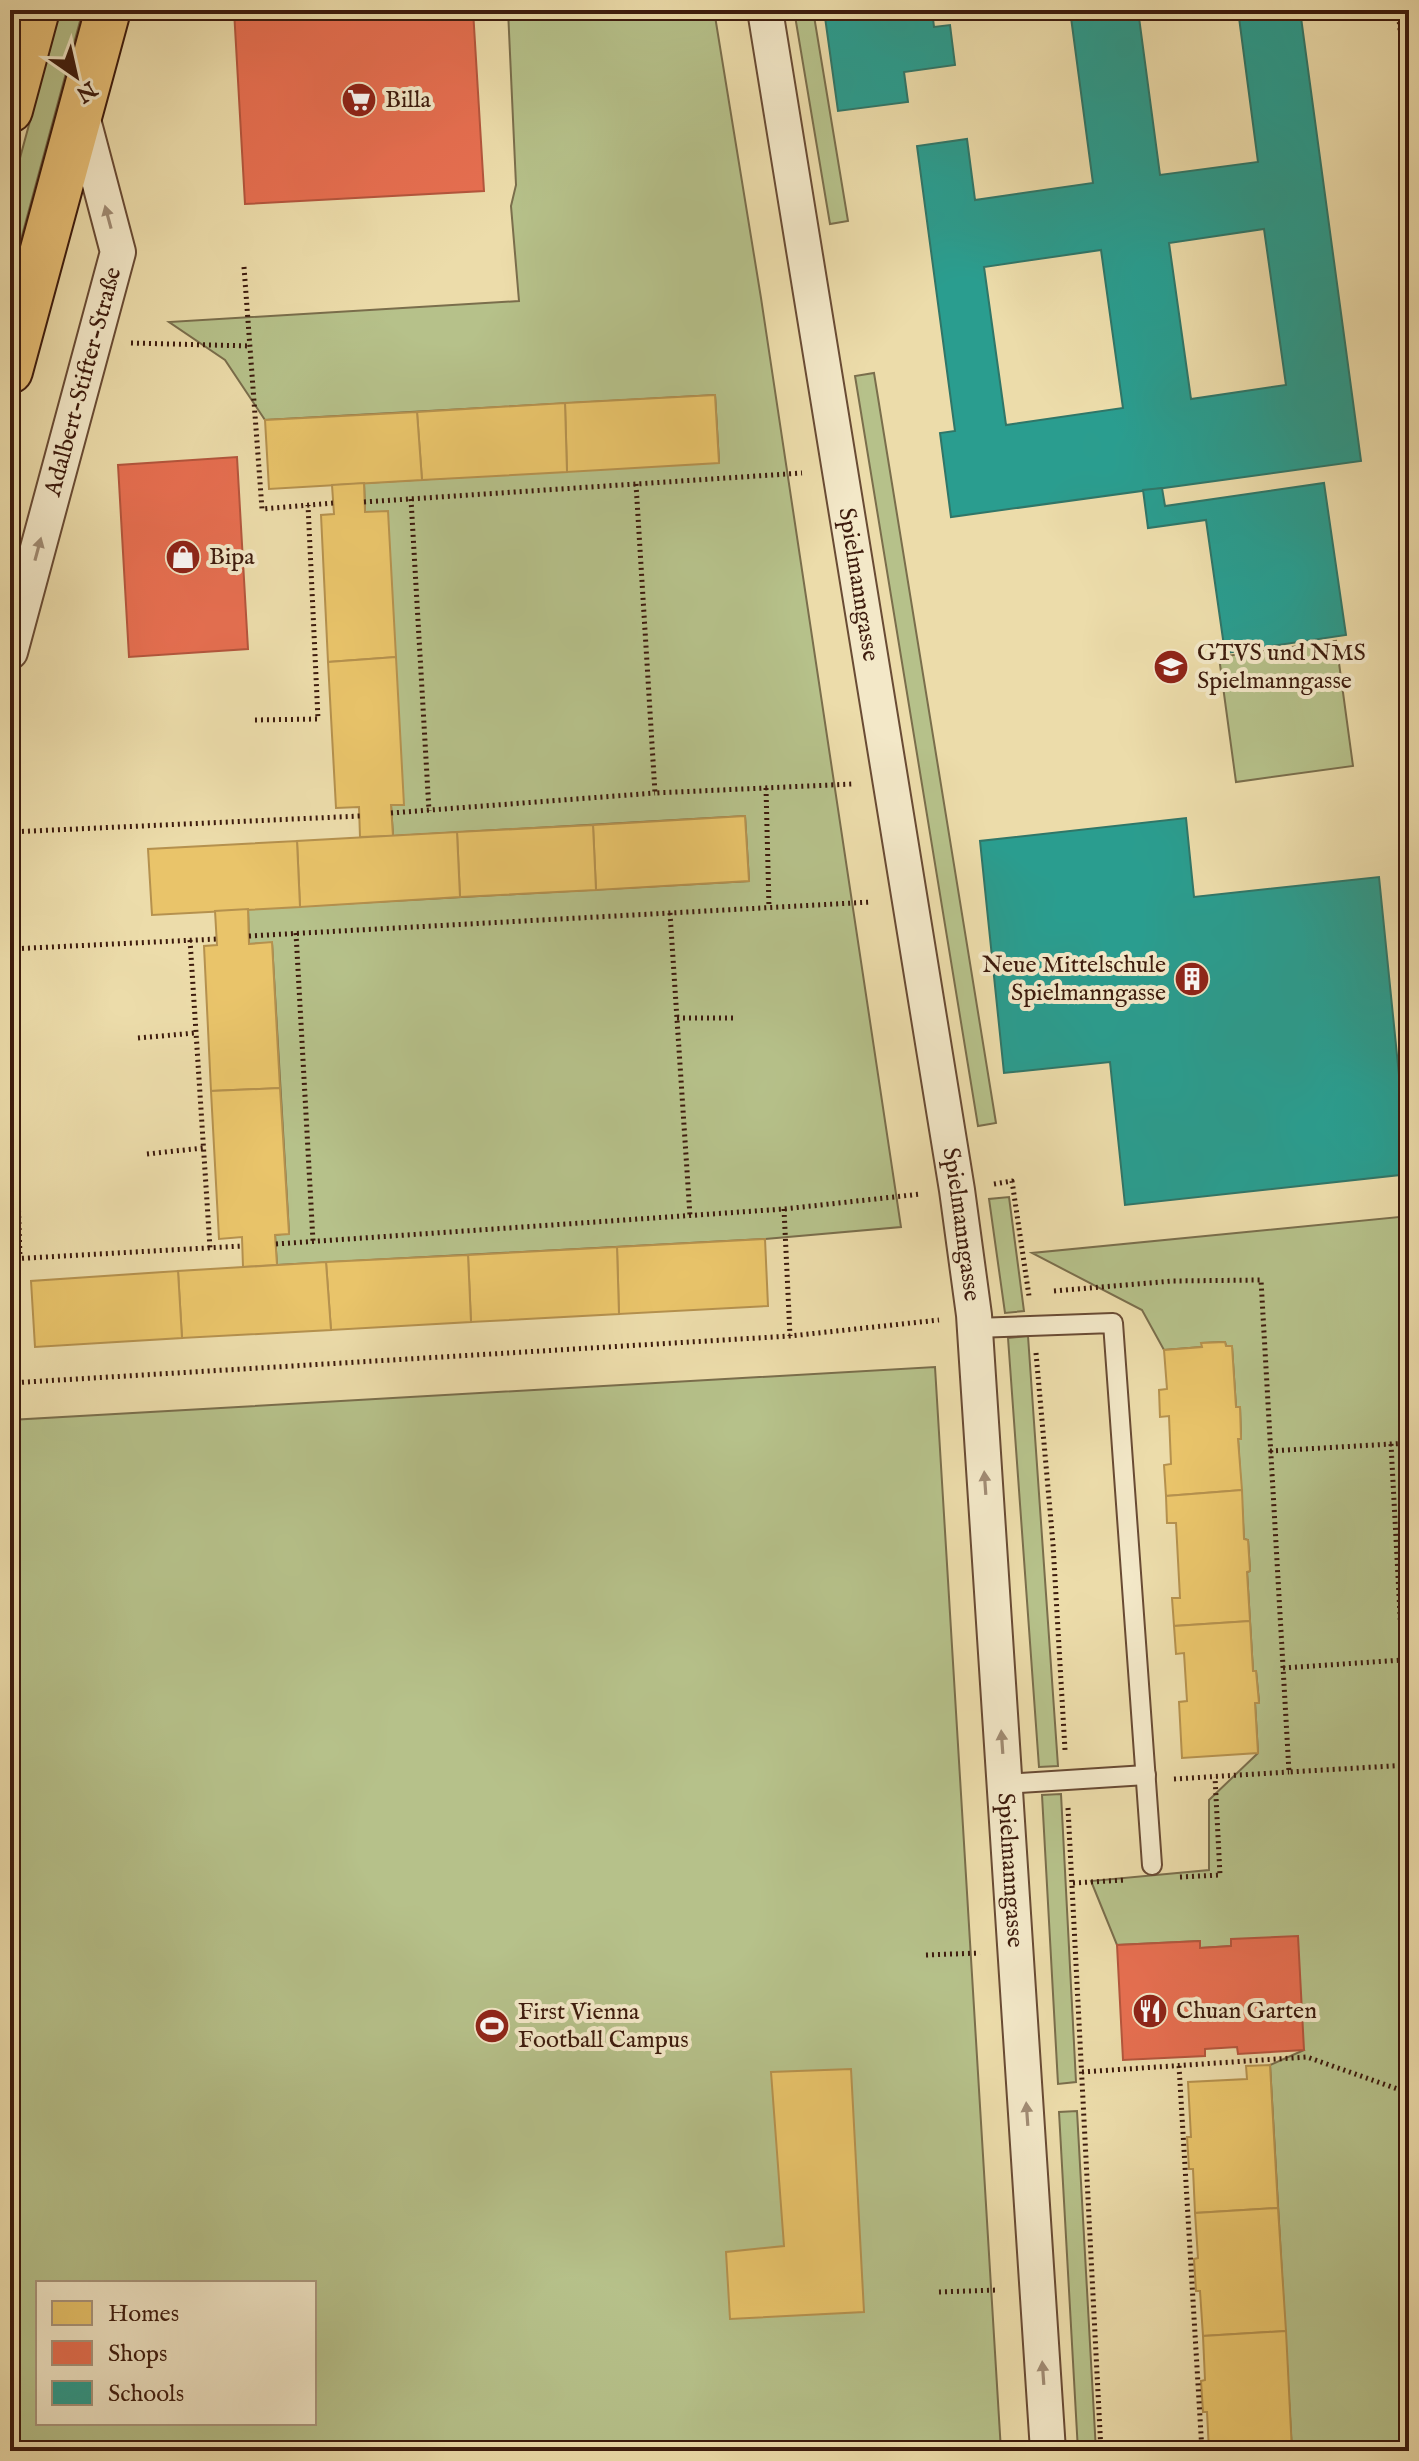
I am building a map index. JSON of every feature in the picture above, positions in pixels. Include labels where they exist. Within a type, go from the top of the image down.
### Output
[{"type":"main road","points":[[10,110],[37,10]]},
{"type":"main road","name":"Adalbert-Stifter-Straße","points":[[10,371],[108,10]]},
{"type":"street","name":"Spielmanngasse","points":[[765,10],[908,900],[944,1191],[975,1322],[1048,2451]]},
{"type":"street","name":"Adalbert-Stifter-Straße","points":[[10,652],[118,252],[81,112]]},
{"type":"lane","points":[[975,1322],[1033,1325],[1113,1323],[1152,1865]]},
{"type":"lane","points":[[1005,1784],[1146,1778]]},
{"type":"path","points":[[1398,10],[1409,113]]},
{"type":"path","points":[[244,267],[262,509],[333,503]]},
{"type":"path","points":[[130,342],[250,346]]},
{"type":"path","points":[[364,502],[839,471]]},
{"type":"path","points":[[636,484],[655,793]]},
{"type":"path","points":[[411,499],[429,811]]},
{"type":"path","points":[[255,720],[318,719],[308,505]]},
{"type":"path","points":[[391,813],[655,793],[888,782]]},
{"type":"path","points":[[766,788],[769,908]]},
{"type":"path","points":[[10,832],[360,816]]},
{"type":"path","points":[[249,936],[908,900]]},
{"type":"path","points":[[670,913],[690,1216]]},
{"type":"path","points":[[296,933],[313,1241]]},
{"type":"path","points":[[10,949],[217,939]]},
{"type":"path","points":[[190,940],[210,1248]]},
{"type":"path","points":[[677,1018],[735,1018]]},
{"type":"path","points":[[138,1038],[195,1033]]},
{"type":"path","points":[[147,1154],[203,1148]]},
{"type":"path","points":[[17,1162],[20,1258]]},
{"type":"path","points":[[276,1244],[784,1209],[1012,1181],[1033,1325],[1048,1468],[1101,2451]]},
{"type":"path","points":[[784,1209],[790,1336]]},
{"type":"path","points":[[10,1259],[242,1246]]},
{"type":"path","points":[[1045,1292],[1172,1281],[1261,1280],[1289,1772]]},
{"type":"path","points":[[10,1383],[975,1322]]},
{"type":"path","points":[[1270,1451],[1409,1443]]},
{"type":"path","points":[[1146,1778],[1409,1765],[1391,1444]]},
{"type":"path","points":[[1283,1668],[1403,1660]]},
{"type":"path","points":[[926,1955],[981,1952]]},
{"type":"path","points":[[1082,2072],[1307,2057],[1409,2093]]},
{"type":"path","points":[[1179,2066],[1202,2451]]},
{"type":"path","points":[[939,2292],[1003,2290]]},
{"type":"path","points":[[1326,2451],[1327,2448],[1409,2446]]},
{"type":"green space","points":[[60,10],[83,10],[10,280],[10,195]]},
{"type":"green space","points":[[508,10],[714,10],[761,298],[901,1227],[765,1239],[277,1265],[275,1235],[289,1233],[272,943],[249,944],[248,909],[749,881],[745,816],[393,836],[391,805],[403,805],[365,512],[364,483],[719,462],[715,395],[265,420],[225,360],[169,322],[519,301],[511,206],[516,185]]},
{"type":"green space","points":[[794,10],[813,10],[848,221],[830,224]]},
{"type":"green space","points":[[874,373],[996,1123],[978,1126],[855,376]]},
{"type":"green space","points":[[1336,641],[1353,766],[1236,782],[1219,657]]},
{"type":"green space","points":[[1009,1197],[1024,1311],[1005,1313],[989,1199]]},
{"type":"green space","points":[[1409,1216],[1409,2439],[1360,2451],[1292,2451],[1270,2065],[1304,2050],[1231,1946],[1200,1948],[1199,1941],[1117,1945],[1091,1881],[1209,1870],[1209,1800],[1258,1753],[1255,1703],[1259,1702],[1256,1671],[1253,1671],[1248,1540],[1244,1539],[1238,1439],[1241,1438],[1240,1407],[1236,1407],[1232,1347],[1226,1346],[1225,1342],[1202,1343],[1202,1347],[1164,1350],[1142,1310],[1032,1253]]},
{"type":"green space","points":[[1028,1336],[1058,1766],[1039,1767],[1008,1338]]},
{"type":"green space","name":"First Vienna Football Campus","points":[[935,1367],[1001,2451],[10,2451],[10,1420]]},
{"type":"green space","points":[[1061,1794],[1076,2082],[1058,2084],[1042,1795]]},
{"type":"green space","points":[[1077,2111],[1096,2451],[1078,2451],[1059,2112]]},
{"type":"building: Homes","points":[[715,395],[719,463],[567,472],[565,403]]},
{"type":"building: Homes","points":[[565,403],[567,472],[422,480],[417,412]]},
{"type":"building: Homes","points":[[417,412],[422,480],[269,489],[265,420]]},
{"type":"building: Homes","points":[[364,483],[365,512],[388,511],[396,657],[328,662],[321,515],[334,514],[332,485]]},
{"type":"building: Homes","points":[[396,657],[404,805],[391,805],[393,836],[360,837],[359,807],[336,808],[328,662]]},
{"type":"building: Homes","points":[[745,816],[749,881],[596,890],[593,825]]},
{"type":"building: Homes","points":[[593,825],[596,890],[460,897],[457,832]]},
{"type":"building: Homes","points":[[457,832],[460,897],[300,907],[297,841]]},
{"type":"building: Homes","points":[[297,841],[300,907],[152,915],[148,849]]},
{"type":"building: Homes","points":[[248,909],[249,944],[272,942],[280,1088],[211,1091],[204,946],[217,945],[215,911]]},
{"type":"building: Homes","points":[[280,1088],[289,1234],[275,1235],[277,1265],[243,1267],[242,1237],[219,1239],[211,1091]]},
{"type":"building: Homes","points":[[765,1239],[768,1306],[619,1314],[617,1247]]},
{"type":"building: Homes","points":[[617,1247],[619,1314],[471,1322],[468,1255]]},
{"type":"building: Homes","points":[[468,1255],[471,1322],[331,1330],[326,1262]]},
{"type":"building: Homes","points":[[326,1262],[331,1330],[182,1338],[178,1271]]},
{"type":"building: Homes","points":[[178,1271],[182,1338],[35,1347],[31,1281]]},
{"type":"building: Homes","points":[[1225,1342],[1226,1346],[1232,1346],[1236,1407],[1240,1407],[1241,1439],[1238,1439],[1242,1490],[1166,1496],[1164,1465],[1171,1464],[1169,1416],[1160,1417],[1159,1390],[1167,1389],[1164,1350]]},
{"type":"building: Homes","points":[[1242,1490],[1244,1539],[1248,1540],[1250,1571],[1247,1572],[1250,1621],[1174,1626],[1172,1598],[1180,1598],[1176,1523],[1167,1523],[1166,1496]]},
{"type":"building: Homes","points":[[1250,1621],[1253,1671],[1256,1671],[1259,1703],[1255,1703],[1258,1753],[1182,1758],[1179,1702],[1187,1701],[1184,1653],[1176,1654],[1174,1626]]},
{"type":"building: Homes","points":[[1270,2065],[1278,2208],[1195,2213],[1193,2169],[1189,2169],[1187,2137],[1191,2137],[1188,2082],[1247,2079],[1246,2066]]},
{"type":"building: Homes","points":[[851,2069],[864,2312],[730,2319],[726,2252],[784,2246],[771,2072]]},
{"type":"building: Homes","points":[[1278,2208],[1286,2331],[1203,2336],[1200,2291],[1196,2291],[1194,2259],[1198,2258],[1195,2213]]},
{"type":"building: Homes","points":[[1286,2331],[1292,2451],[1209,2451],[1207,2412],[1203,2412],[1201,2381],[1205,2380],[1203,2336]]},
{"type":"building: Shops","name":"Billa","points":[[234,10],[473,10],[484,191],[245,204]]},
{"type":"building: Shops","name":"Bipa","points":[[237,457],[248,649],[129,657],[118,465]]},
{"type":"building: Shops","points":[[1298,1936],[1304,2050],[1238,2054],[1237,2047],[1205,2049],[1205,2056],[1123,2060],[1117,1945],[1200,1941],[1200,1948],[1231,1946],[1231,1939]]},
{"type":"building: Schools","points":[[824,10],[932,10],[934,27],[950,25],[955,65],[904,72],[908,102],[838,111]]},
{"type":"building: Schools","points":[[942,10],[986,10],[943,16]]},
{"type":"building: Schools","points":[[1070,10],[1138,10],[1160,175],[1258,162],[1238,10],[1300,10],[1361,461],[951,517],[940,433],[955,431],[917,146],[967,139],[975,200],[1093,183]],"holes":[[[1264,229],[1286,385],[1191,399],[1169,243]],[[1101,250],[1123,408],[1006,425],[984,267]]]},
{"type":"building: Schools","points":[[1324,483],[1346,635],[1225,653],[1206,520],[1148,528],[1143,490],[1162,488],[1165,506]]},
{"type":"building: Schools","name":"Neue Mittelschule Spielmanngasse","points":[[1186,818],[1194,897],[1379,877],[1409,1174],[1125,1205],[1110,1062],[1004,1073],[980,841]]},
{"type":"place","name":"Billa","points":[[359,100]]},
{"type":"place","name":"Bipa","points":[[183,557]]},
{"type":"place","name":"GTVS und NMS Spielmanngasse","points":[[1171,667]]},
{"type":"place","name":"Neue Mittelschule Spielmanngasse","points":[[1192,979]]},
{"type":"place","name":"Chuan Garten","points":[[1150,2011]]},
{"type":"place","name":"First Vienna Football Campus","points":[[492,2026]]}]
